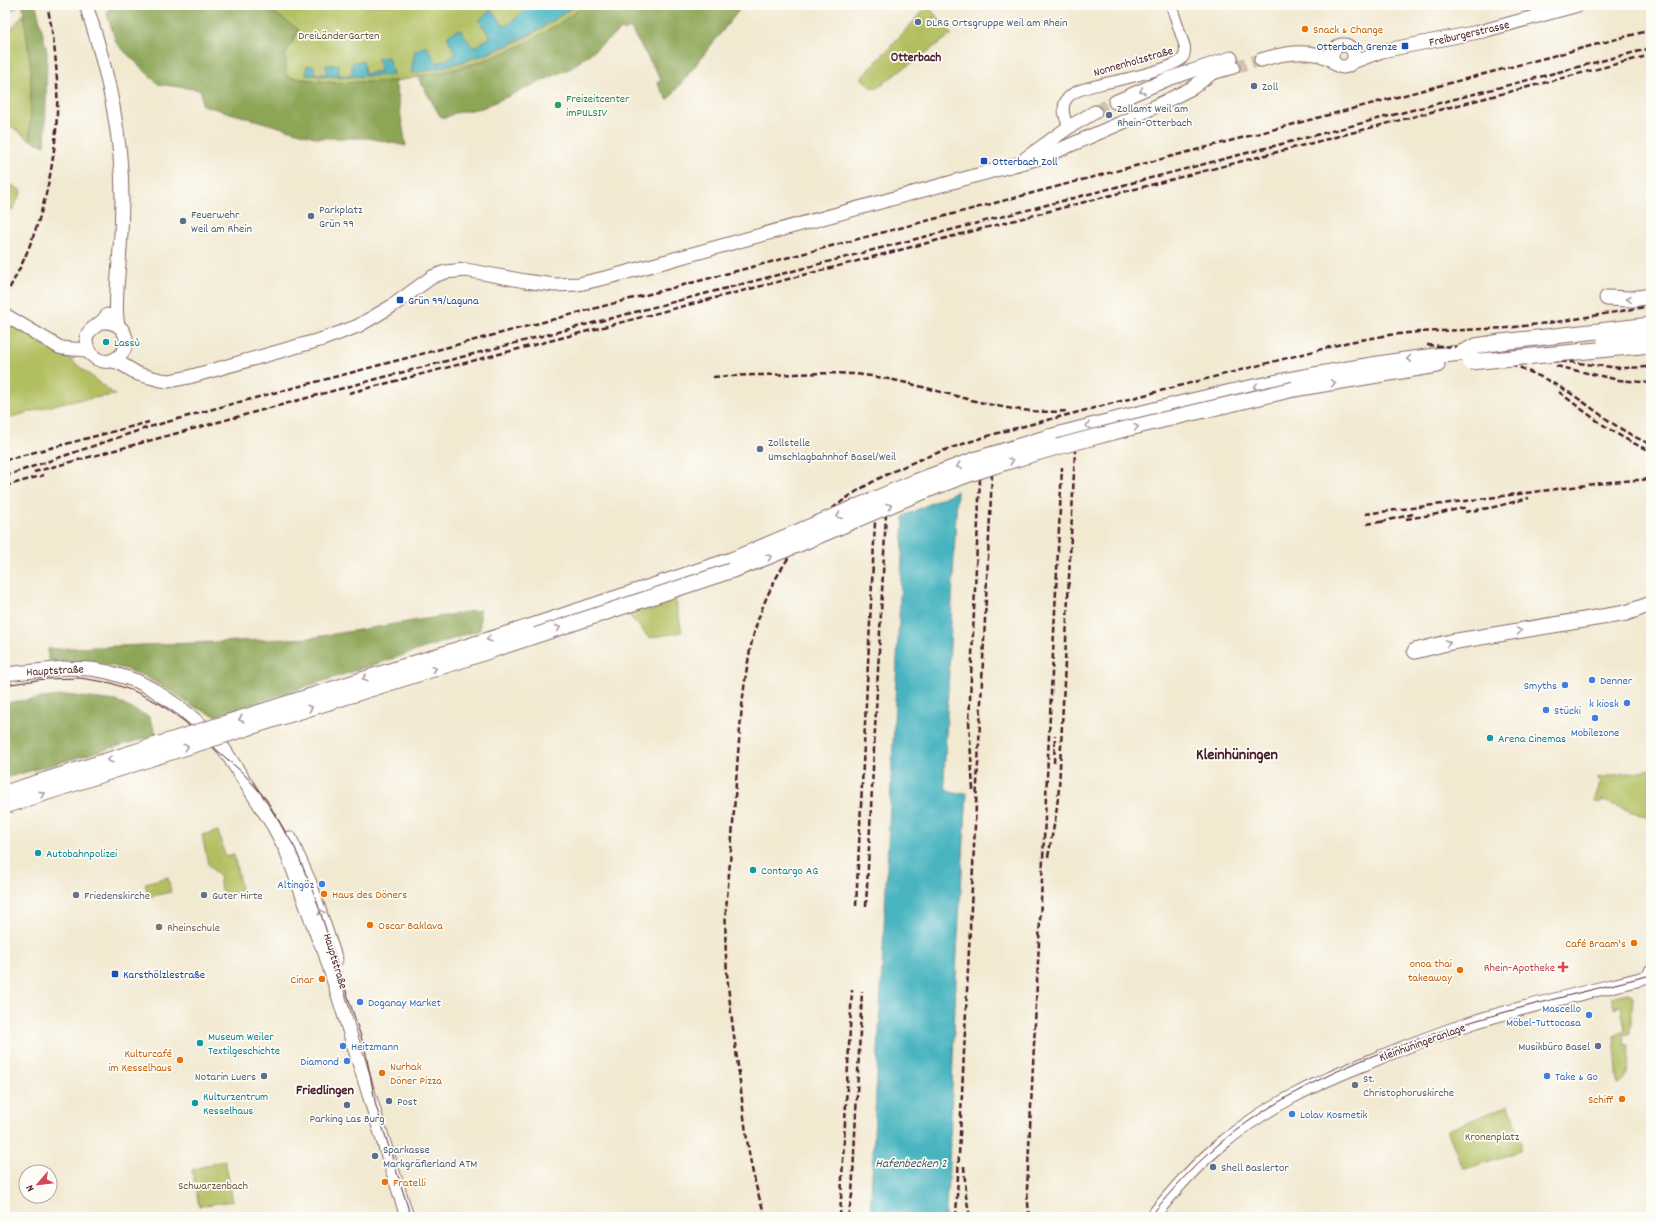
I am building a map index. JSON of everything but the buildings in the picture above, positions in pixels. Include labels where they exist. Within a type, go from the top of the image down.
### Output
[{"type":"highway","points":[[1608,298],[1632,299],[1651,296]]},
{"type":"highway","points":[[1466,357],[1476,346],[1651,325]]},
{"type":"highway","points":[[5,793],[148,753],[459,662],[733,564],[763,559],[947,482],[1042,451],[1294,389],[1404,370],[1466,357],[1651,336]]},
{"type":"highway","points":[[1466,357],[1651,345]]},
{"type":"highway","points":[[1466,357],[1492,364],[1651,354]]},
{"type":"highway","points":[[1415,651],[1445,643],[1626,613],[1651,604]]},
{"type":"highway","points":[[5,806],[148,753]]},
{"type":"main road","points":[[86,5],[107,78],[116,121],[119,152],[122,218],[116,288],[117,319],[118,325],[126,338],[124,351],[112,361]]},
{"type":"main road","name":"Freiburgerstrasse","points":[[1353,56],[1483,31],[1578,5]]},
{"type":"main road","points":[[1343,44],[1348,45],[1353,56],[1348,66],[1343,67],[1337,66],[1333,55],[1338,46],[1343,44]]},
{"type":"main road","points":[[1260,56],[1309,53],[1316,51],[1333,55]]},
{"type":"main road","points":[[1115,102],[1168,79],[1193,72],[1210,70],[1232,63]]},
{"type":"main road","points":[[5,315],[64,349],[84,350],[96,359],[120,363],[133,372],[161,380],[179,380],[323,339],[358,326],[392,306],[432,277],[445,272],[466,270],[543,284],[579,284],[661,263],[760,234],[1043,157],[1128,120],[1194,87],[1210,70]]},
{"type":"main road","points":[[1018,163],[1069,127],[1094,112]]},
{"type":"main road","points":[[1069,127],[1077,141]]},
{"type":"main road","points":[[90,353],[87,345],[87,337],[91,328],[102,322],[107,317],[116,288]]},
{"type":"main road","points":[[102,322],[110,322],[118,325]]},
{"type":"main road","points":[[55,344],[77,342],[87,337]]},
{"type":"main road","points":[[124,351],[133,363],[147,376]]},
{"type":"main road","name":"Hauptstraße","points":[[5,674],[65,668],[91,669],[124,677],[154,690],[171,701],[202,726],[224,749],[231,763],[262,806],[286,850],[318,938],[324,950],[407,1217]]},
{"type":"main road","name":"Hauptstraße","points":[[224,749],[230,752],[245,769],[273,808],[295,848],[310,883],[337,962],[372,1075],[379,1105],[416,1217]]},
{"type":"main road","name":"Kleinhüningeranlage","points":[[1152,1217],[1185,1178],[1213,1151],[1259,1116],[1294,1096],[1343,1072],[1436,1035],[1496,1016],[1650,975]]},
{"type":"street","name":"Nonnenholzstraße","points":[[1069,127],[1063,113],[1065,102],[1071,95],[1082,88],[1118,81],[1174,65],[1182,60],[1185,54],[1185,47],[1170,5]]},
{"type":"green space","points":[[22,5],[36,5],[47,52],[45,146],[30,140],[31,70]]},
{"type":"green space","points":[[110,5],[263,5],[299,30],[285,55],[287,77],[336,83],[395,81],[406,146],[369,138],[318,138],[202,105],[201,90],[158,84],[116,43],[107,14]]},
{"type":"green space","name":"DreiLänderGarten","points":[[263,5],[521,5],[526,11],[505,27],[491,10],[479,20],[491,38],[472,48],[447,36],[456,55],[436,64],[415,50],[412,73],[440,68],[485,55],[514,43],[532,33],[575,5],[584,5],[565,21],[530,42],[491,58],[442,73],[395,81],[336,83],[286,77],[285,55],[299,30]],"holes":[[[388,57],[393,75],[344,77],[307,75],[327,74],[326,65],[338,65],[339,76],[352,75],[363,61],[365,74],[380,71]]]},
{"type":"green space","points":[[584,5],[743,5],[668,100],[657,83],[661,79],[630,28],[624,31],[622,29],[571,68],[482,108],[455,113],[445,118],[440,116],[417,76],[439,73],[484,61],[526,43],[547,32]]},
{"type":"green space","points":[[928,6],[951,35],[875,89],[871,88],[861,78]]},
{"type":"green space","points":[[24,13],[31,70],[30,140],[5,122],[5,38]]},
{"type":"green space","points":[[5,181],[22,191],[12,210],[5,206]]},
{"type":"green space","points":[[5,320],[61,352],[115,395],[65,402],[5,419]]},
{"type":"green space","points":[[675,597],[682,632],[649,638],[627,613]]},
{"type":"green space","points":[[480,610],[480,630],[216,716],[192,706],[172,692],[144,676],[125,669],[94,662],[48,660],[48,649],[310,638]]},
{"type":"green space","points":[[66,695],[116,701],[149,717],[157,735],[5,778],[5,703]]},
{"type":"green space","points":[[1651,769],[1651,819],[1601,800],[1600,803],[1594,801],[1601,781],[1597,778]]},
{"type":"green space","points":[[218,831],[225,856],[234,854],[242,894],[222,897],[219,876],[208,864],[202,835]]},
{"type":"green space","points":[[168,877],[171,892],[148,897],[145,883]]},
{"type":"green space","points":[[1627,993],[1631,994],[1633,998],[1630,1034],[1624,1035],[1625,1045],[1629,1045],[1628,1067],[1625,1077],[1618,1084],[1614,1036],[1625,1031],[1621,1005],[1614,1008],[1611,997]]},
{"type":"green space","name":"Kronenplatz","points":[[1509,1105],[1522,1143],[1520,1151],[1466,1169],[1463,1168],[1447,1130]]},
{"type":"green space","name":"Schwarzenbach","points":[[225,1160],[233,1201],[199,1206],[192,1170]]},
{"type":"water","points":[[521,5],[575,5],[538,30],[498,49],[455,64],[411,73],[415,50],[427,46],[437,64],[456,55],[447,36],[460,29],[473,48],[491,37],[479,20],[491,10],[505,27],[525,11]]},
{"type":"water","points":[[388,57],[393,75],[344,77],[306,75],[307,66],[314,66],[315,74],[327,74],[326,65],[338,65],[339,76],[352,75],[352,63],[363,61],[365,74],[380,71],[378,58]]},
{"type":"water","name":"Hafenbecken 2","points":[[957,491],[944,779],[946,788],[951,792],[967,793],[957,952],[949,1169],[945,1217],[870,1217],[904,516]]},
{"type":"waterway","points":[[5,14],[18,5]]},
{"type":"tunnel","points":[[1233,67],[1261,60]]},
{"type":"tunnel","points":[[1095,112],[1115,102]]},
{"type":"tram line","points":[[5,685],[44,679],[80,678],[111,683],[136,692],[160,704],[184,721],[243,773],[266,799],[295,848],[316,899],[365,1049],[376,1106],[411,1217]]},
{"type":"tram line","points":[[1150,1217],[1185,1176],[1225,1139],[1271,1106],[1321,1079],[1374,1055],[1429,1035],[1484,1018],[1651,975]]},
{"type":"railway","points":[[5,296],[22,263],[36,228],[47,192],[53,155],[57,117],[57,79],[54,42],[47,5]]},
{"type":"railway","points":[[5,476],[146,428],[213,409],[1651,30]]},
{"type":"railway","points":[[34,472],[373,380],[1651,48]]},
{"type":"railway","points":[[349,393],[1651,55]]},
{"type":"railway","points":[[766,1217],[755,1182],[745,1128],[727,972],[725,931],[726,910],[742,712],[747,670],[753,638],[764,603],[781,569],[791,553],[815,525],[855,492],[879,478],[904,466],[956,446],[1005,431],[1349,342],[1418,332],[1507,328],[1563,321],[1651,306]]},
{"type":"railway","points":[[1427,345],[1496,352],[1531,360],[1569,362],[1620,368],[1651,367]]},
{"type":"railway","points":[[1495,357],[1554,384],[1573,395],[1620,428],[1651,444]]},
{"type":"railway","points":[[1556,366],[1619,380],[1651,383]]},
{"type":"railway","points":[[713,377],[816,373],[857,374],[924,387],[995,406],[1043,412],[1067,411]]},
{"type":"railway","points":[[1559,392],[1615,432],[1638,446],[1651,451]]},
{"type":"railway","points":[[5,460],[149,422]]},
{"type":"railway","points":[[1048,857],[1056,815],[1059,788],[1075,451]]},
{"type":"railway","points":[[1029,1217],[1027,1189],[1062,467]]},
{"type":"railway","points":[[5,486],[44,475]]},
{"type":"railway","points":[[956,1217],[992,475]]},
{"type":"railway","points":[[973,790],[969,722],[980,478]]},
{"type":"railway","points":[[1365,514],[1610,482],[1651,479]]},
{"type":"railway","points":[[1465,512],[1494,507],[1529,498]]},
{"type":"railway","points":[[1406,519],[1467,507]]},
{"type":"railway","points":[[866,906],[886,514]]},
{"type":"railway","points":[[1381,522],[1413,514]]},
{"type":"railway","points":[[1367,524],[1386,521]]},
{"type":"railway","points":[[856,906],[875,522]]},
{"type":"railway","points":[[1054,763],[1055,735]]},
{"type":"railway","points":[[840,1217],[852,990]]},
{"type":"railway","points":[[848,1217],[852,1195],[862,991]]},
{"type":"railway","points":[[964,1166],[966,1196],[970,1217]]},
{"type":"place","name":"DLRG Ortsgruppe Weil am Rhein","points":[[918,22]]},
{"type":"place","name":"Snack & Change","points":[[1305,29]]},
{"type":"place","name":"Otterbach Grenze","points":[[1405,46]]},
{"type":"place","name":"Zoll","points":[[1254,86]]},
{"type":"place","name":"Freizeitcenter imPULSIV","points":[[558,105]]},
{"type":"place","name":"Zollamt Weil am Rhein-Otterbach","points":[[1109,115]]},
{"type":"place","name":"Otterbach Zoll","points":[[984,161]]},
{"type":"place","name":"Parkplatz Grün 99","points":[[311,216]]},
{"type":"place","name":"Feuerwehr Weil am Rhein","points":[[183,221]]},
{"type":"place","name":"Grün 99/Laguna","points":[[400,300]]},
{"type":"place","name":"Lassù","points":[[106,342]]},
{"type":"place","name":"Zollstelle Umschlagbahnhof Basel/Weil","points":[[760,449]]},
{"type":"place","name":"Denner","points":[[1592,680]]},
{"type":"place","name":"Smyths","points":[[1565,685]]},
{"type":"place","name":"k kiosk","points":[[1627,703]]},
{"type":"place","name":"Stücki","points":[[1546,710]]},
{"type":"place","name":"Mobilezone","points":[[1595,718]]},
{"type":"place","name":"Arena Cinemas","points":[[1490,738]]},
{"type":"place","name":"Autobahnpolizei","points":[[38,853]]},
{"type":"place","name":"Contargo AG","points":[[753,870]]},
{"type":"place","name":"Altingöz","points":[[322,884]]},
{"type":"place","name":"Haus des Döners","points":[[324,894]]},
{"type":"place","name":"Friedenskirche","points":[[76,895]]},
{"type":"place","name":"Guter Hirte","points":[[204,895]]},
{"type":"place","name":"Oscar Baklava","points":[[370,925]]},
{"type":"place","name":"Rheinschule","points":[[159,927]]},
{"type":"place","name":"Café Braam's","points":[[1634,943]]},
{"type":"place","name":"Rhein-Apotheke","points":[[1563,967]]},
{"type":"place","name":"onoa thai takeaway","points":[[1460,970]]},
{"type":"place","name":"Karsthölzlestraße","points":[[115,974]]},
{"type":"place","name":"Cinar","points":[[322,979]]},
{"type":"place","name":"Doganay Market","points":[[360,1002]]},
{"type":"place","name":"Mascello Möbel-Tuttocasa","points":[[1589,1015]]},
{"type":"place","name":"Museum Weiler Textilgeschichte","points":[[200,1043]]},
{"type":"place","name":"Heitzmann","points":[[343,1046]]},
{"type":"place","name":"Musikbüro Basel","points":[[1598,1046]]},
{"type":"place","name":"Kulturcafé im Kesselhaus","points":[[180,1060]]},
{"type":"place","name":"Diamond","points":[[347,1061]]},
{"type":"place","name":"Nurhak Döner Pizza","points":[[382,1073]]},
{"type":"place","name":"Notarin Luers","points":[[264,1076]]},
{"type":"place","name":"Take & Go","points":[[1547,1076]]},
{"type":"place","name":"St. Christophoruskirche","points":[[1355,1085]]},
{"type":"place","name":"Schiff","points":[[1622,1099]]},
{"type":"place","name":"Post","points":[[389,1101]]},
{"type":"place","name":"Kulturzentrum Kesselhaus","points":[[195,1103]]},
{"type":"place","name":"Parking Las Burg","points":[[347,1105]]},
{"type":"place","name":"Lolav Kosmetik","points":[[1292,1114]]},
{"type":"place","name":"Sparkasse Markgräflerland ATM","points":[[375,1156]]},
{"type":"place","name":"Shell Baslertor","points":[[1213,1167]]},
{"type":"place","name":"Fratelli","points":[[385,1182]]},
{"type":"district","name":"Otterbach","points":[[916,56]]},
{"type":"district","name":"Kleinhüningen","points":[[1237,753]]},
{"type":"district","name":"Friedlingen","points":[[325,1089]]}]
